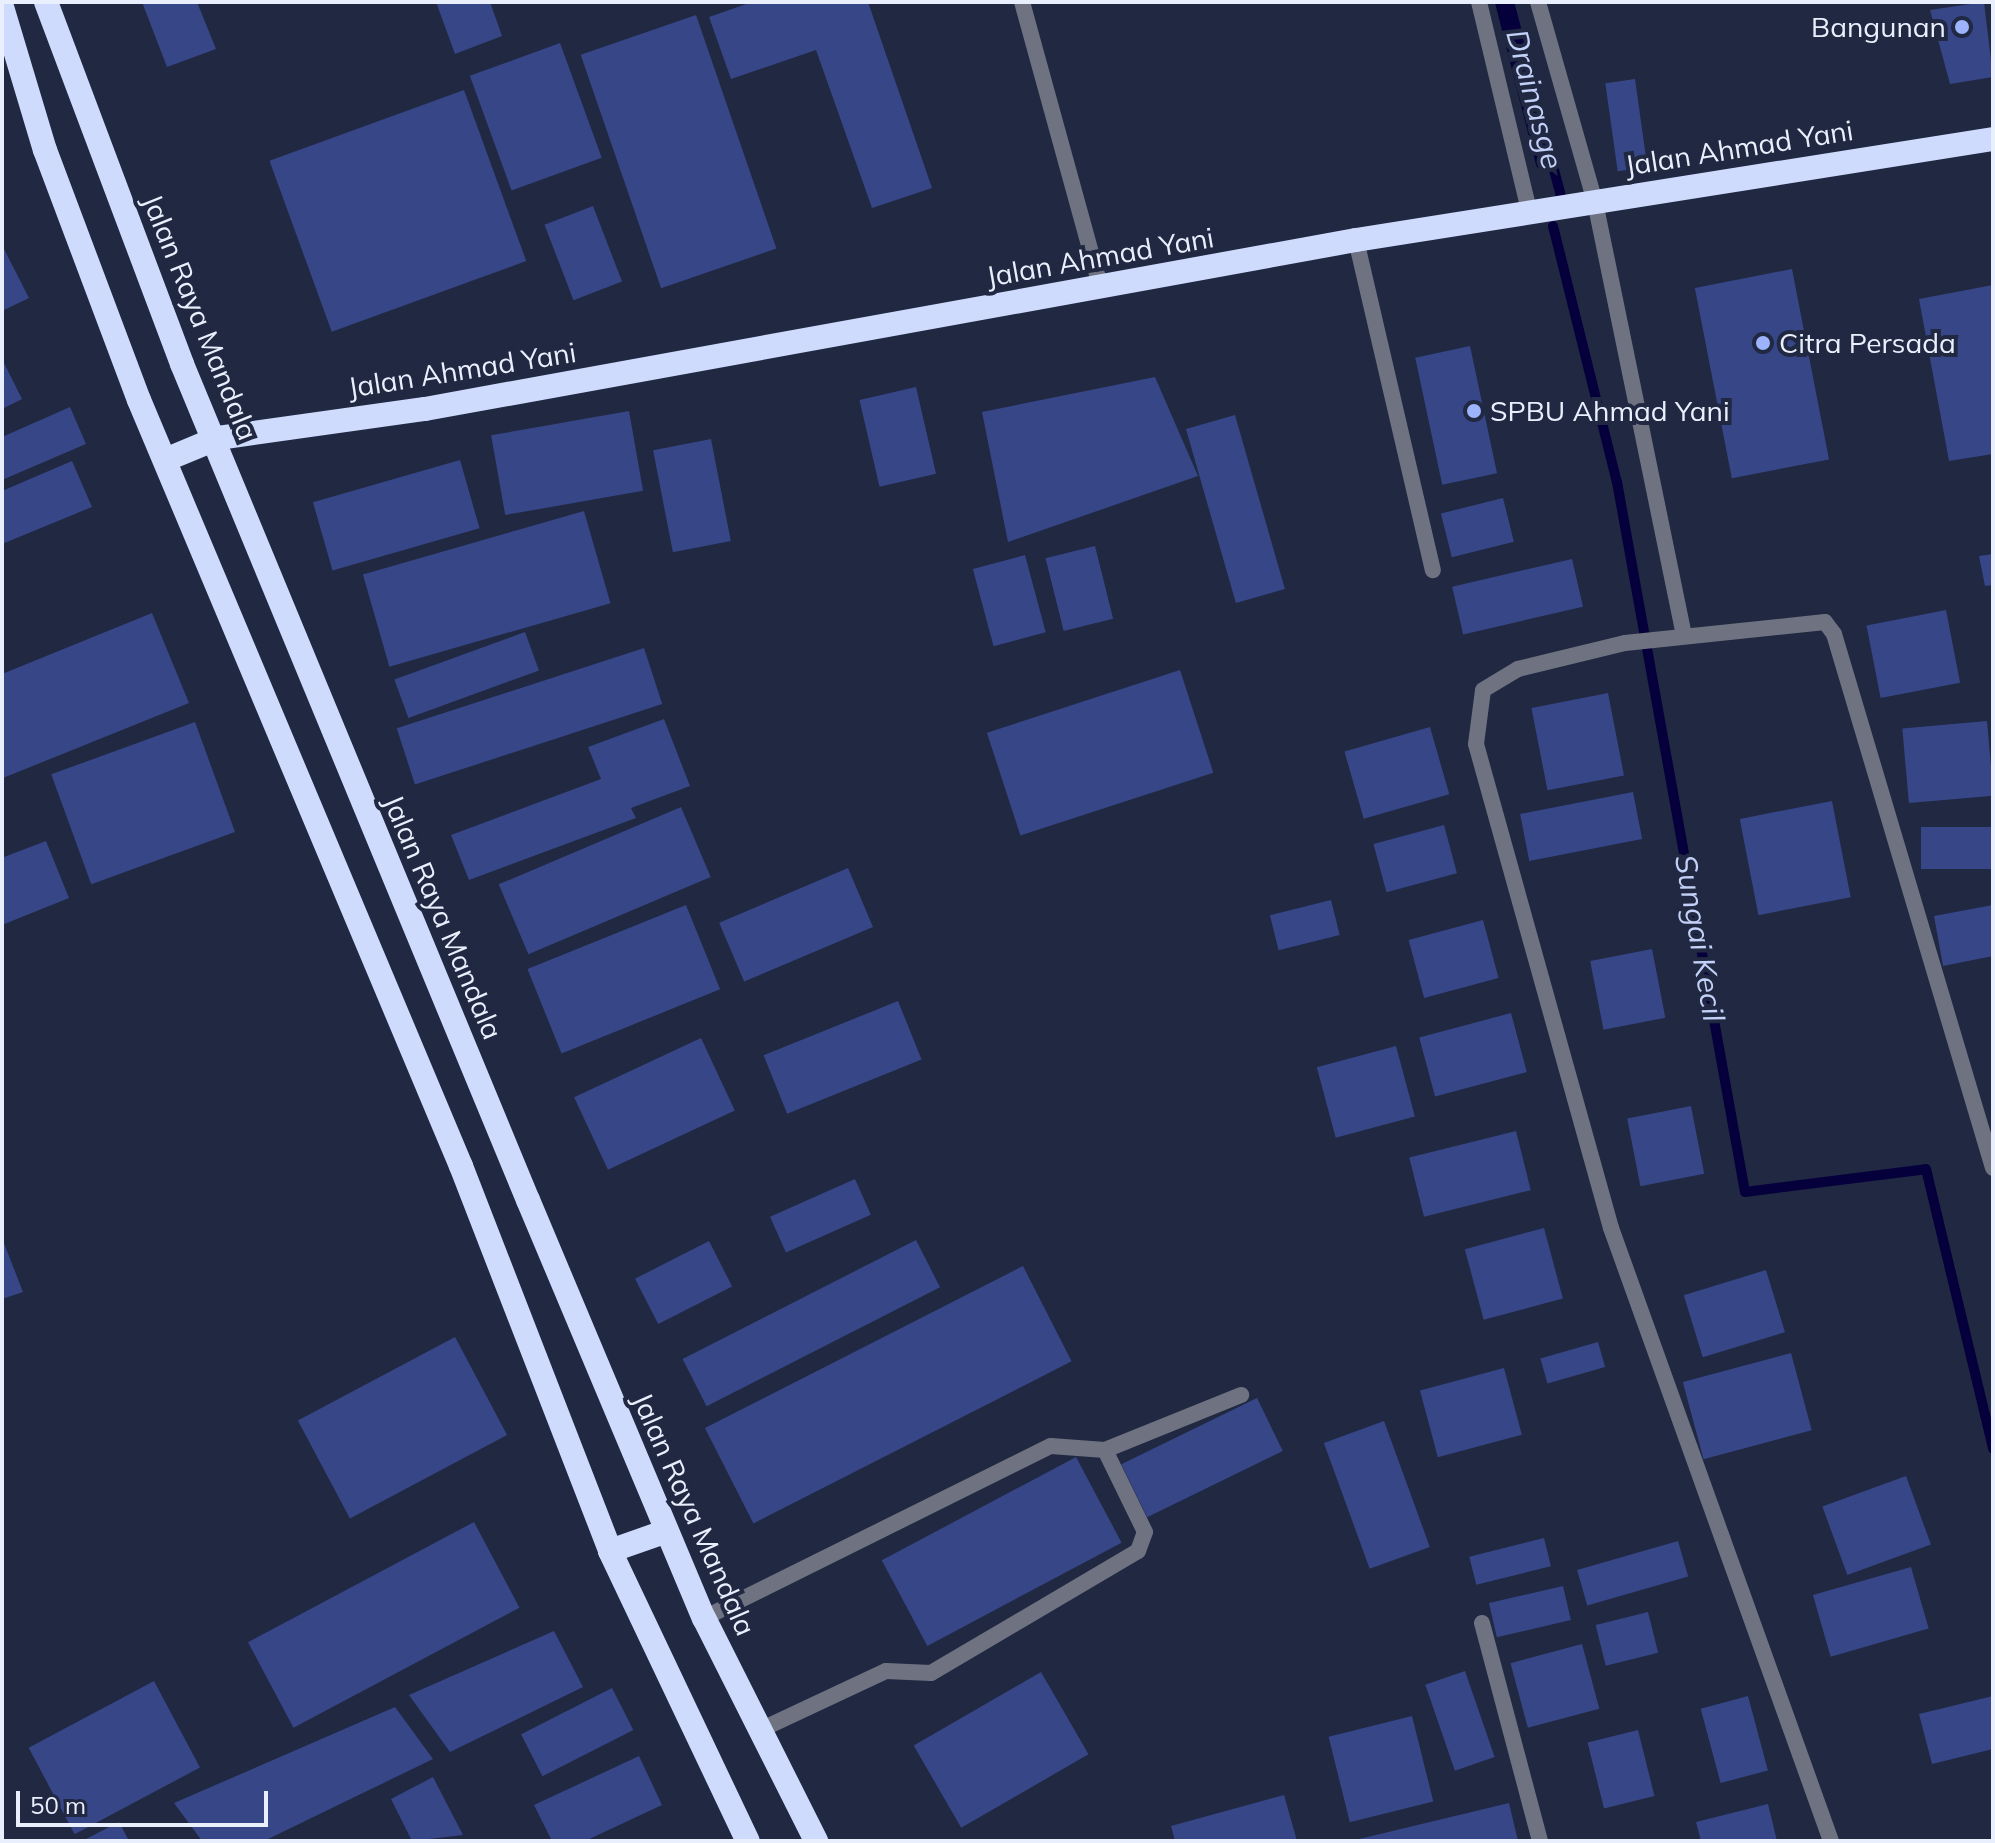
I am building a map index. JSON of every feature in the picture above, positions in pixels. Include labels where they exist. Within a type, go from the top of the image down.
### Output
[{"type":"highway","name":"Jalan Raya Mandala","points":[[46,2],[182,364],[218,438],[244,517],[667,1531],[704,1618],[816,1841]]},
{"type":"highway","points":[[2,7],[45,150],[165,460],[461,1166],[610,1551],[748,1841]]},
{"type":"highway","name":"Jalan Ahmad Yani","points":[[165,460],[218,438],[425,409],[1356,240],[1993,139]]},
{"type":"highway","points":[[610,1551],[667,1531]]},
{"type":"street","points":[[1022,2],[1101,288]]},
{"type":"street","points":[[1479,2],[1536,210]]},
{"type":"street","points":[[1538,2],[1589,202],[1677,635]]},
{"type":"street","points":[[1356,240],[1433,570]]},
{"type":"street","points":[[1831,1841],[1611,1228],[1476,744],[1477,706],[1496,678],[1625,643],[1677,635],[1741,633],[1815,619],[1834,634],[1993,1168]]},
{"type":"street","points":[[704,1618],[1051,1446],[1105,1450],[1241,1395]]},
{"type":"street","points":[[760,1730],[886,1671],[931,1673],[1138,1551],[1145,1532],[1105,1450]]},
{"type":"street","points":[[1482,1623],[1540,1841]]},
{"type":"building","points":[[142,2],[197,2],[216,49],[167,67]]},
{"type":"building","points":[[436,2],[490,2],[502,36],[455,54]]},
{"type":"building","points":[[752,2],[868,2],[932,188],[872,208],[816,50],[731,79],[709,17]]},
{"type":"building","name":"Bangunan","points":[[1984,2],[1993,77],[1950,84],[1930,10]]},
{"type":"building","points":[[696,15],[776,249],[661,288],[581,55]]},
{"type":"building","points":[[560,43],[602,158],[512,190],[470,76]]},
{"type":"building","points":[[1635,79],[1647,167],[1618,171],[1605,83]]},
{"type":"building","points":[[464,90],[526,261],[332,332],[269,161]]},
{"type":"building","points":[[593,206],[622,282],[573,300],[544,225]]},
{"type":"building","points":[[2,245],[29,298],[2,311]]},
{"type":"building","points":[[1792,269],[1829,459],[1732,478],[1695,288]]},
{"type":"building","points":[[1993,285],[1993,454],[1949,461],[1919,299]]},
{"type":"building","points":[[1470,346],[1497,473],[1442,485],[1415,358]]},
{"type":"building","points":[[2,359],[22,399],[2,409]]},
{"type":"building","points":[[1155,377],[1198,476],[1008,542],[982,412]]},
{"type":"building","points":[[916,387],[936,474],[880,487],[859,400]]},
{"type":"building","points":[[70,407],[86,444],[2,480],[2,437]]},
{"type":"building","points":[[629,411],[643,491],[505,515],[491,435]]},
{"type":"building","points":[[1235,415],[1285,589],[1236,603],[1186,429]]},
{"type":"building","points":[[711,439],[731,541],[673,552],[653,450]]},
{"type":"building","points":[[460,460],[480,528],[332,570],[313,502]]},
{"type":"building","points":[[72,461],[92,507],[2,544],[2,491]]},
{"type":"building","points":[[1503,498],[1514,542],[1452,557],[1441,513]]},
{"type":"building","points":[[584,511],[610,603],[389,667],[363,574]]},
{"type":"building","points":[[1095,546],[1113,619],[1064,631],[1046,558]]},
{"type":"building","points":[[1993,554],[1993,585],[1985,586],[1979,556]]},
{"type":"building","points":[[1025,555],[1046,632],[994,646],[973,569]]},
{"type":"building","points":[[1572,559],[1583,607],[1463,634],[1452,587]]},
{"type":"building","points":[[1946,610],[1960,683],[1881,698],[1866,625]]},
{"type":"building","points":[[152,613],[189,703],[3,778],[2,674]]},
{"type":"building","points":[[525,632],[539,671],[408,718],[394,680]]},
{"type":"building","points":[[644,648],[662,704],[415,784],[397,728]]},
{"type":"building","points":[[1180,670],[1213,773],[1020,835],[987,733]]},
{"type":"building","points":[[1608,693],[1624,775],[1547,790],[1531,708]]},
{"type":"building","points":[[664,719],[690,786],[631,808],[636,818],[469,880],[451,835],[601,779],[588,747]]},
{"type":"building","points":[[1987,721],[1993,796],[1909,803],[1902,728]]},
{"type":"building","points":[[195,722],[235,832],[91,884],[51,774]]},
{"type":"building","points":[[1430,727],[1449,794],[1364,819],[1344,752]]},
{"type":"building","points":[[1633,792],[1642,839],[1529,861],[1520,814]]},
{"type":"building","points":[[1832,801],[1851,897],[1758,915],[1740,819]]},
{"type":"building","points":[[681,807],[711,877],[528,954],[499,884]]},
{"type":"building","points":[[1444,825],[1457,873],[1386,892],[1373,844]]},
{"type":"building","points":[[1921,827],[1993,827],[1993,869],[1921,869]]},
{"type":"building","points":[[46,841],[69,898],[2,925],[2,852],[4,857]]},
{"type":"building","points":[[848,868],[873,927],[744,982],[719,923]]},
{"type":"building","points":[[1331,900],[1340,935],[1279,950],[1270,915]]},
{"type":"building","points":[[686,905],[720,989],[562,1053],[527,969]]},
{"type":"building","points":[[1993,905],[1993,956],[1943,966],[1934,916]]},
{"type":"building","points":[[1483,920],[1499,978],[1424,998],[1409,940]]},
{"type":"building","points":[[1652,949],[1665,1018],[1604,1030],[1590,961]]},
{"type":"building","points":[[898,1001],[922,1059],[787,1114],[764,1055]]},
{"type":"building","points":[[1511,1013],[1527,1072],[1435,1097],[1419,1038]]},
{"type":"building","points":[[701,1038],[735,1111],[608,1170],[574,1097]]},
{"type":"building","points":[[1396,1046],[1415,1117],[1336,1138],[1317,1067]]},
{"type":"building","points":[[1691,1106],[1704,1174],[1640,1186],[1627,1118]]},
{"type":"building","points":[[1516,1131],[1531,1190],[1424,1217],[1409,1158]]},
{"type":"building","points":[[855,1179],[871,1215],[786,1252],[770,1217]]},
{"type":"building","points":[[1544,1228],[1563,1299],[1484,1320],[1465,1249]]},
{"type":"building","points":[[2,1238],[23,1292],[2,1299]]},
{"type":"building","points":[[916,1240],[940,1287],[707,1406],[683,1359]]},
{"type":"building","points":[[709,1241],[732,1286],[658,1324],[635,1279]]},
{"type":"building","points":[[1023,1266],[1072,1361],[753,1523],[705,1428]]},
{"type":"building","points":[[1766,1270],[1785,1332],[1703,1357],[1684,1295]]},
{"type":"building","points":[[455,1337],[507,1435],[350,1519],[298,1421]]},
{"type":"building","points":[[1598,1342],[1605,1367],[1547,1384],[1540,1359]]},
{"type":"building","points":[[1791,1353],[1812,1430],[1704,1459],[1683,1382]]},
{"type":"building","points":[[1504,1368],[1522,1435],[1438,1457],[1420,1391]]},
{"type":"building","points":[[1257,1398],[1283,1451],[1147,1517],[1121,1464]]},
{"type":"building","points":[[1384,1421],[1430,1547],[1370,1569],[1324,1443]]},
{"type":"building","points":[[1076,1457],[1122,1543],[927,1646],[882,1560]]},
{"type":"building","points":[[1906,1476],[1931,1545],[1847,1575],[1822,1506]]},
{"type":"building","points":[[474,1522],[520,1608],[294,1728],[248,1642]]},
{"type":"building","points":[[1544,1538],[1551,1566],[1476,1585],[1469,1557]]},
{"type":"building","points":[[1678,1541],[1688,1577],[1587,1606],[1577,1570]]},
{"type":"building","points":[[1911,1567],[1929,1629],[1831,1657],[1813,1595]]},
{"type":"building","points":[[1563,1586],[1571,1620],[1497,1637],[1489,1603]]},
{"type":"building","points":[[1648,1612],[1658,1653],[1606,1666],[1596,1625]]},
{"type":"building","points":[[554,1631],[583,1687],[450,1752],[409,1695]]},
{"type":"building","points":[[1582,1644],[1599,1709],[1528,1728],[1511,1663]]},
{"type":"building","points":[[1465,1671],[1495,1757],[1455,1771],[1425,1685]]},
{"type":"building","points":[[1041,1672],[1088,1754],[961,1828],[914,1746]]},
{"type":"building","points":[[154,1681],[200,1768],[75,1834],[29,1748]]},
{"type":"building","points":[[612,1688],[633,1730],[542,1776],[521,1734]]},
{"type":"building","points":[[1748,1696],[1768,1770],[1721,1783],[1701,1709]]},
{"type":"building","points":[[1993,1696],[1993,1749],[1932,1764],[1919,1714]]},
{"type":"building","points":[[395,1707],[433,1759],[264,1841],[202,1841],[174,1803]]},
{"type":"building","points":[[1412,1716],[1433,1801],[1350,1822],[1329,1737]]},
{"type":"building","points":[[1638,1730],[1654,1796],[1604,1809],[1588,1743]]},
{"type":"building","points":[[639,1756],[662,1805],[585,1841],[552,1841],[534,1805]]},
{"type":"building","points":[[433,1777],[463,1835],[412,1841],[391,1799]]},
{"type":"building","points":[[1284,1795],[1297,1841],[1175,1841],[1171,1826]]},
{"type":"building","points":[[1509,1803],[1518,1841],[1355,1841],[1355,1840]]},
{"type":"building","points":[[1768,1804],[1777,1841],[1701,1841],[1696,1822]]},
{"type":"building","points":[[119,1822],[129,1841],[82,1841]]},
{"type":"waterway","name":"Sungai Kecil","points":[[1500,2],[1541,164]]},
{"type":"waterway","name":"Drainasge","points":[[1509,2],[1561,196]]},
{"type":"waterway","name":"Sungai Kecil","points":[[1553,226],[1617,482],[1745,1192],[1926,1169],[1993,1449]]},
{"type":"place","name":"Bangunan","points":[[1962,27]]},
{"type":"place","name":"Citra Persada","points":[[1763,343]]},
{"type":"place","name":"SPBU Ahmad Yani","points":[[1474,411]]}]
